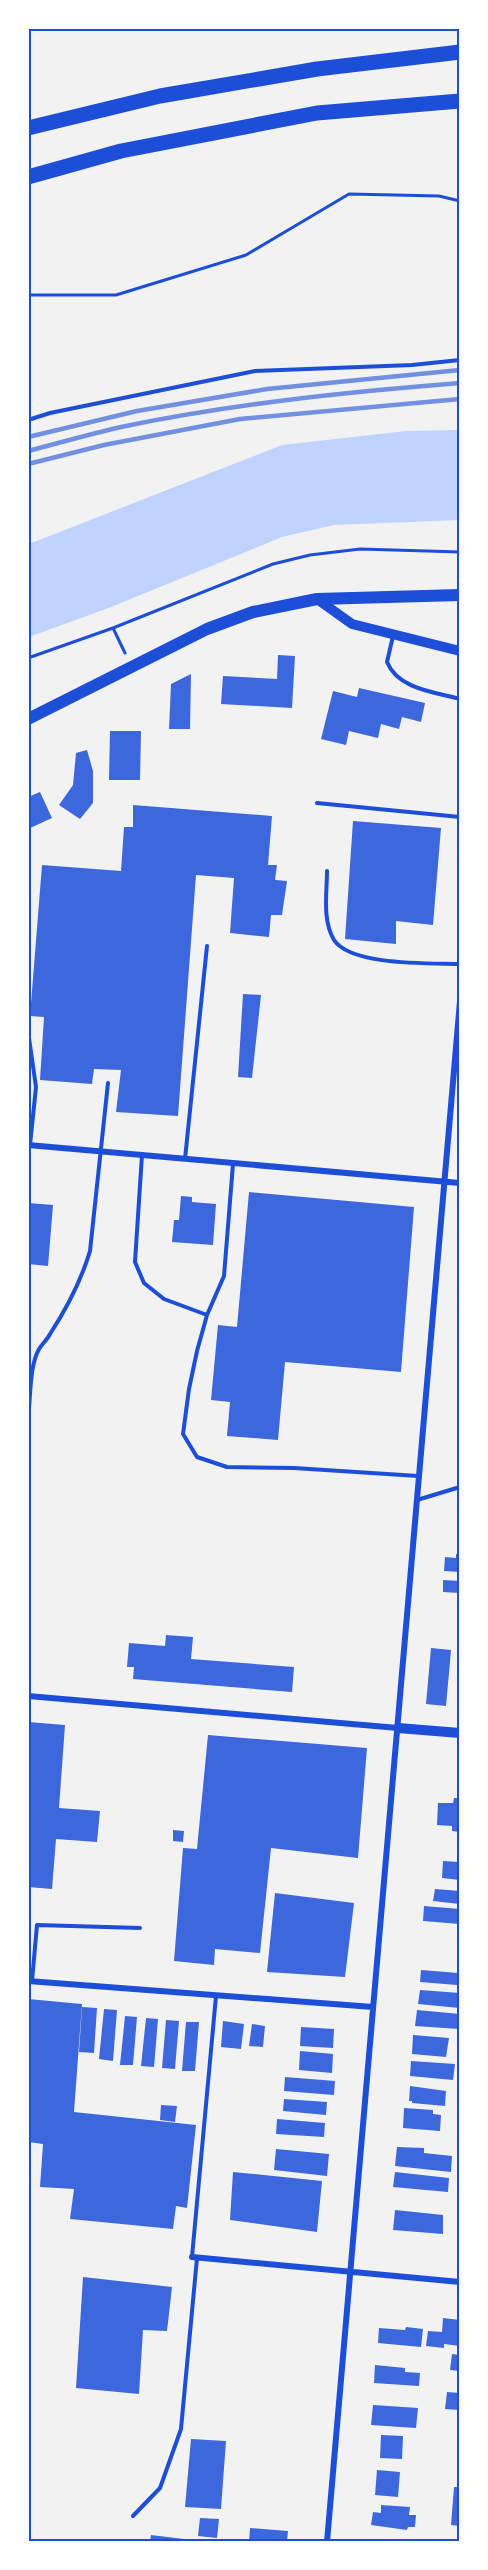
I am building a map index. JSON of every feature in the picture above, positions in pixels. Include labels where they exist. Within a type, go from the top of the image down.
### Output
[{"type":"highway","points":[[28,128],[160,96],[205,88],[317,69],[459,52]]},
{"type":"highway","points":[[28,177],[122,151],[317,113],[459,101]]},
{"type":"main road","points":[[28,719],[228,620],[280,605],[317,599],[459,596]]},
{"type":"street","points":[[317,599],[352,624],[459,651]]},
{"type":"street","points":[[327,2541],[459,1001]]},
{"type":"street","points":[[29,1145],[459,1184]]},
{"type":"street","points":[[28,1696],[459,1733]]},
{"type":"street","points":[[30,1981],[373,2007]]},
{"type":"street","points":[[194,2257],[459,2283]]},
{"type":"lane","points":[[28,420],[50,412],[255,371],[412,366],[459,360]]},
{"type":"lane","points":[[393,635],[387,662],[396,677],[409,685],[459,699]]},
{"type":"lane","points":[[318,803],[459,817]]},
{"type":"lane","points":[[327,871],[327,919],[335,942],[358,957],[459,964]]},
{"type":"lane","points":[[185,1159],[207,946]]},
{"type":"lane","points":[[28,1031],[36,1088],[29,1145]]},
{"type":"lane","points":[[28,1418],[34,1364],[39,1349],[50,1336],[72,1298],[83,1275],[90,1251],[108,1083]]},
{"type":"lane","points":[[142,1155],[135,1262],[144,1283],[164,1299],[207,1315]]},
{"type":"lane","points":[[232,1164],[224,1276],[207,1315],[189,1389],[183,1434],[197,1457],[226,1467],[294,1468],[419,1476]]},
{"type":"lane","points":[[417,1501],[459,1487]]},
{"type":"lane","points":[[30,1981],[37,1925],[140,1928]]},
{"type":"lane","points":[[133,2516],[160,2488],[181,2429],[216,1996]]},
{"type":"path","points":[[28,295],[116,295],[246,255],[349,194],[439,196],[459,201]]},
{"type":"path","points":[[28,658],[113,628],[273,564],[310,555],[360,549],[459,552]]},
{"type":"path","points":[[113,628],[131,667]]},
{"type":"water","points":[[459,430],[459,520],[334,525],[282,537],[111,607],[29,637],[29,544],[282,445],[406,431]]},
{"type":"building","points":[[278,655],[295,656],[292,708],[221,704],[223,676],[277,679]]},
{"type":"building","points":[[191,674],[190,729],[169,729],[171,684]]},
{"type":"building","points":[[359,688],[425,703],[421,722],[402,717],[399,729],[381,724],[378,738],[349,731],[346,745],[321,739],[333,691],[357,697]]},
{"type":"building","points":[[110,731],[141,731],[140,780],[109,780]]},
{"type":"building","points":[[87,750],[93,771],[93,803],[80,819],[59,805],[73,785],[76,753]]},
{"type":"building","points":[[40,792],[52,818],[28,829],[28,797]]},
{"type":"building","points":[[133,805],[272,816],[268,865],[277,865],[275,880],[287,881],[282,915],[271,915],[269,937],[230,933],[234,878],[196,875],[178,1116],[116,1112],[121,1070],[94,1069],[92,1084],[40,1080],[44,1017],[30,1016],[42,865],[121,871],[124,827],[133,827]]},
{"type":"building","points":[[353,821],[441,828],[433,925],[396,921],[396,944],[345,939]]},
{"type":"building","points":[[243,994],[261,995],[252,1078],[238,1077]]},
{"type":"building","points":[[249,1192],[414,1207],[401,1372],[285,1362],[278,1440],[227,1436],[230,1402],[211,1400],[218,1325],[237,1327]]},
{"type":"building","points":[[181,1196],[192,1197],[192,1202],[216,1204],[213,1245],[172,1242],[174,1220],[179,1220]]},
{"type":"building","points":[[28,1203],[53,1205],[48,1266],[28,1264]]},
{"type":"building","points":[[456,1554],[460,1554],[460,1572],[444,1571],[445,1557],[456,1558]]},
{"type":"building","points":[[443,1580],[460,1581],[460,1593],[443,1592]]},
{"type":"building","points":[[166,1635],[193,1637],[191,1659],[294,1667],[292,1692],[133,1679],[134,1667],[127,1667],[129,1643],[165,1646]]},
{"type":"building","points":[[431,1648],[451,1650],[446,1706],[426,1704]]},
{"type":"building","points":[[28,1722],[65,1725],[59,1808],[100,1811],[97,1842],[56,1839],[52,1889],[28,1887]]},
{"type":"building","points":[[208,1735],[367,1748],[358,1858],[271,1848],[260,1953],[215,1949],[214,1965],[174,1961],[183,1848],[197,1849]]},
{"type":"building","points":[[454,1798],[460,1798],[460,1832],[452,1831],[452,1826],[437,1825],[438,1803],[453,1803]]},
{"type":"building","points":[[173,1830],[184,1831],[183,1842],[173,1841]]},
{"type":"building","points":[[443,1861],[460,1862],[460,1880],[442,1878]]},
{"type":"building","points":[[435,1889],[460,1891],[460,1904],[433,1901]]},
{"type":"building","points":[[275,1893],[354,1903],[345,1977],[267,1972]]},
{"type":"building","points":[[424,1906],[460,1909],[460,1924],[423,1921]]},
{"type":"building","points":[[421,1970],[458,1973],[457,1985],[420,1982]]},
{"type":"building","points":[[420,1990],[460,1993],[460,2008],[418,2004]]},
{"type":"building","points":[[28,1999],[82,2004],[74,2112],[196,2125],[187,2208],[176,2206],[173,2229],[70,2219],[74,2189],[40,2187],[43,2144],[28,2142]]},
{"type":"building","points":[[82,2007],[97,2008],[94,2053],[79,2052]]},
{"type":"building","points":[[104,2009],[117,2010],[113,2061],[99,2059]]},
{"type":"building","points":[[417,2010],[460,2014],[459,2029],[415,2026]]},
{"type":"building","points":[[125,2016],[137,2017],[133,2065],[120,2065]]},
{"type":"building","points":[[146,2018],[158,2019],[154,2067],[141,2066]]},
{"type":"building","points":[[166,2020],[179,2021],[175,2069],[162,2068]]},
{"type":"building","points":[[223,2021],[244,2024],[241,2049],[221,2047]]},
{"type":"building","points":[[186,2022],[199,2022],[195,2071],[182,2071]]},
{"type":"building","points":[[252,2024],[265,2026],[263,2047],[249,2046]]},
{"type":"building","points":[[301,2027],[334,2029],[333,2048],[300,2046]]},
{"type":"building","points":[[413,2035],[449,2038],[446,2057],[412,2054]]},
{"type":"building","points":[[300,2051],[333,2054],[332,2073],[299,2070]]},
{"type":"building","points":[[411,2061],[455,2064],[453,2080],[410,2076]]},
{"type":"building","points":[[285,2077],[335,2081],[334,2095],[284,2091]]},
{"type":"building","points":[[410,2086],[446,2091],[445,2106],[412,2103],[409,2101]]},
{"type":"building","points":[[284,2099],[327,2102],[326,2115],[283,2111]]},
{"type":"building","points":[[161,2105],[177,2106],[175,2122],[160,2120]]},
{"type":"building","points":[[404,2108],[433,2110],[433,2114],[441,2115],[440,2131],[403,2128]]},
{"type":"building","points":[[277,2119],[325,2123],[324,2137],[276,2134]]},
{"type":"building","points":[[397,2147],[424,2148],[424,2153],[452,2156],[451,2172],[395,2166]]},
{"type":"building","points":[[276,2149],[329,2154],[327,2176],[274,2170]]},
{"type":"building","points":[[233,2172],[322,2181],[317,2232],[230,2220]]},
{"type":"building","points":[[395,2172],[449,2178],[448,2192],[393,2187]]},
{"type":"building","points":[[395,2210],[443,2215],[443,2234],[393,2230]]},
{"type":"building","points":[[83,2277],[172,2287],[167,2331],[143,2330],[139,2394],[76,2388]]},
{"type":"building","points":[[443,2318],[460,2320],[460,2346],[444,2344],[444,2348],[426,2346],[428,2331],[442,2332]]},
{"type":"building","points":[[406,2327],[423,2329],[421,2347],[378,2343],[379,2328],[405,2330]]},
{"type":"building","points":[[452,2354],[460,2355],[460,2371],[450,2370]]},
{"type":"building","points":[[375,2365],[405,2368],[405,2372],[420,2373],[419,2386],[374,2383]]},
{"type":"building","points":[[447,2392],[460,2393],[460,2410],[445,2409]]},
{"type":"building","points":[[373,2405],[418,2408],[416,2428],[371,2425]]},
{"type":"building","points":[[381,2435],[403,2436],[402,2459],[380,2458]]},
{"type":"building","points":[[191,2439],[226,2441],[221,2509],[185,2507]]},
{"type":"building","points":[[377,2470],[400,2472],[398,2497],[375,2495]]},
{"type":"building","points":[[454,2487],[460,2487],[460,2526],[451,2525]]},
{"type":"building","points":[[381,2505],[410,2507],[409,2515],[416,2515],[415,2527],[408,2527],[407,2530],[371,2525],[373,2512],[381,2513]]},
{"type":"building","points":[[200,2518],[219,2519],[217,2538],[198,2536]]},
{"type":"building","points":[[250,2528],[288,2531],[287,2542],[249,2542]]},
{"type":"building","points":[[151,2535],[192,2540],[192,2542],[150,2542]]},
{"type":"railway","points":[[28,437],[137,411],[267,389],[460,370]]},
{"type":"railway","points":[[28,451],[121,427],[247,405],[460,383]]},
{"type":"railway","points":[[28,464],[104,445],[240,419],[460,399]]}]
